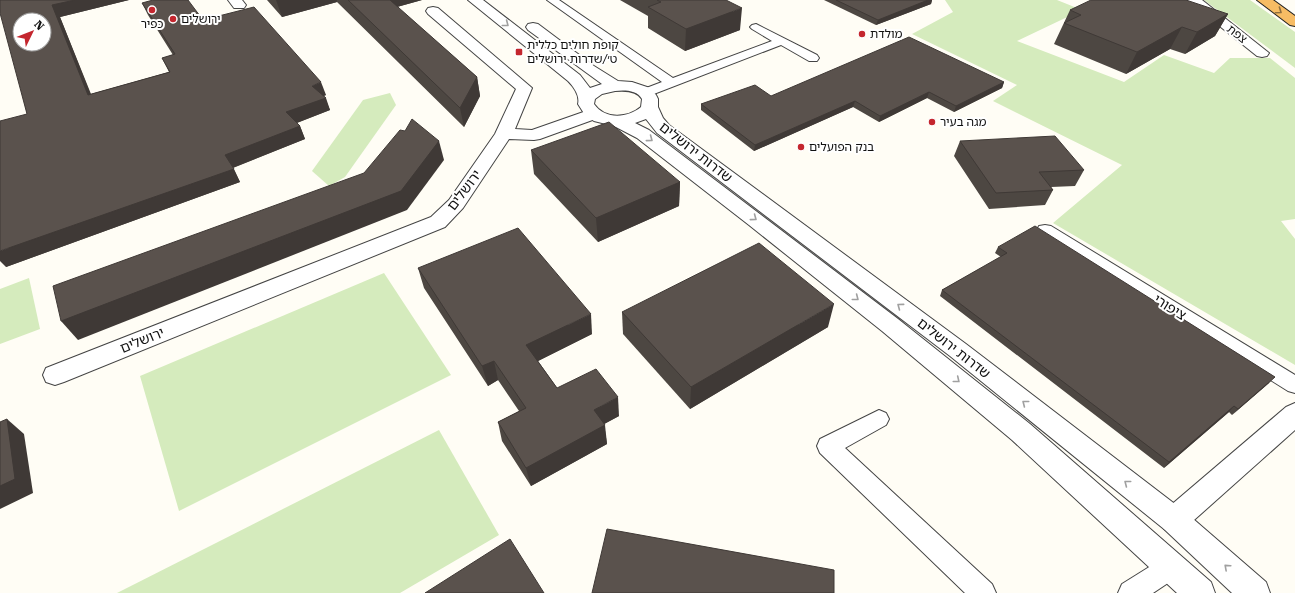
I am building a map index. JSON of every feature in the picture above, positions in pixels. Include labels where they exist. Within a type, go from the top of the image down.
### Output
[{"type":"highway","points":[[1264,0],[1295,22]]},
{"type":"street","points":[[475,0],[574,78],[582,86],[589,107],[599,117],[616,120],[637,117],[648,100],[632,87],[615,86],[597,90],[590,94],[589,107]]},
{"type":"street","name":"צפת","points":[[1194,0],[1262,53]]},
{"type":"street","name":"ירושלים","points":[[55,374],[438,222],[456,204],[504,134],[524,88],[433,11]]},
{"type":"street","points":[[522,18],[588,69],[615,86]]},
{"type":"street","name":"שדרות ירושלים","points":[[648,100],[655,120],[663,128],[958,350],[1174,520],[1256,593]]},
{"type":"street","points":[[504,134],[534,135],[589,107]]},
{"type":"street","name":"שדרות ירושלים","points":[[616,120],[643,134],[756,220],[896,330],[1020,432],[1200,593]]},
{"type":"street","points":[[1174,520],[1295,414]]},
{"type":"lane","points":[[552,0],[671,83]]},
{"type":"lane","points":[[756,27],[813,58]]},
{"type":"lane","points":[[648,100],[671,83],[782,41]]},
{"type":"lane","name":"ציפורי","points":[[1045,230],[1295,385]]},
{"type":"lane","points":[[879,418],[828,446],[983,593]]},
{"type":"lane","points":[[1131,593],[1172,567]]},
{"type":"green space","points":[[945,0],[1057,0],[1082,10],[1017,41],[1124,82],[1164,55],[1214,73],[1230,58],[1270,58],[1295,78],[1295,219],[1281,221],[1295,239],[1295,365],[1053,223],[1122,165],[993,101],[1017,85],[912,34],[953,12]]},
{"type":"green space","points":[[1204,0],[1250,0],[1295,32],[1295,68]]},
{"type":"green space","points":[[390,93],[396,105],[345,177],[329,186],[312,171],[363,100]]},
{"type":"green space","points":[[384,273],[451,375],[179,511],[140,376]]},
{"type":"green space","points":[[29,278],[40,329],[0,344],[0,289]]},
{"type":"green space","points":[[439,430],[499,535],[400,593],[117,593]]},
{"type":"building","points":[[0,0],[75,0],[52,5],[88,95],[170,72],[162,58],[175,54],[142,3],[153,0],[188,0],[203,20],[254,7],[321,82],[312,86],[326,98],[286,112],[300,126],[225,155],[234,169],[0,251],[0,121],[27,114],[0,13]]},
{"type":"building","points":[[348,0],[390,0],[477,77],[460,108]]},
{"type":"building","points":[[657,0],[726,0],[742,8],[686,29],[648,7],[661,2]]},
{"type":"building","points":[[836,0],[928,0],[878,20]]},
{"type":"building","points":[[1091,0],[1186,0],[1228,14],[1197,32],[1182,27],[1137,52],[1064,23],[1081,15],[1070,10]]},
{"type":"building","points":[[909,37],[1004,82],[956,106],[929,92],[880,116],[855,101],[755,145],[701,104],[755,85],[771,96]]},
{"type":"building","points":[[412,119],[439,141],[401,191],[61,321],[53,286],[364,173],[400,130],[405,131]]},
{"type":"building","points":[[609,122],[680,182],[596,218],[531,150]]},
{"type":"building","points":[[1055,136],[1084,170],[1039,172],[1053,190],[996,193],[960,141]]},
{"type":"building","points":[[1035,226],[1275,377],[1238,409],[1234,406],[1169,462],[942,290],[1007,253],[998,247]]},
{"type":"building","points":[[518,228],[591,314],[526,345],[557,388],[596,369],[618,397],[594,410],[605,425],[526,468],[498,422],[526,408],[494,361],[482,366],[418,268]]},
{"type":"building","points":[[759,243],[834,304],[691,387],[622,312]]},
{"type":"building","points":[[7,419],[15,479],[0,486],[0,422]]},
{"type":"building","points":[[607,529],[834,570],[834,593],[592,593]]},
{"type":"building","points":[[510,539],[544,593],[425,593]]},
{"type":"place","name":"כפיר","points":[[152,10]]},
{"type":"place","name":"ירושלים","points":[[173,19]]},
{"type":"place","name":"מולדת","points":[[862,34]]},
{"type":"place","name":"קופת חולים כללית ט׳/שדרות ירושלים","points":[[519,52]]},
{"type":"place","name":"מגה בעיר","points":[[932,122]]},
{"type":"place","name":"בנק הפועלים","points":[[801,147]]}]
